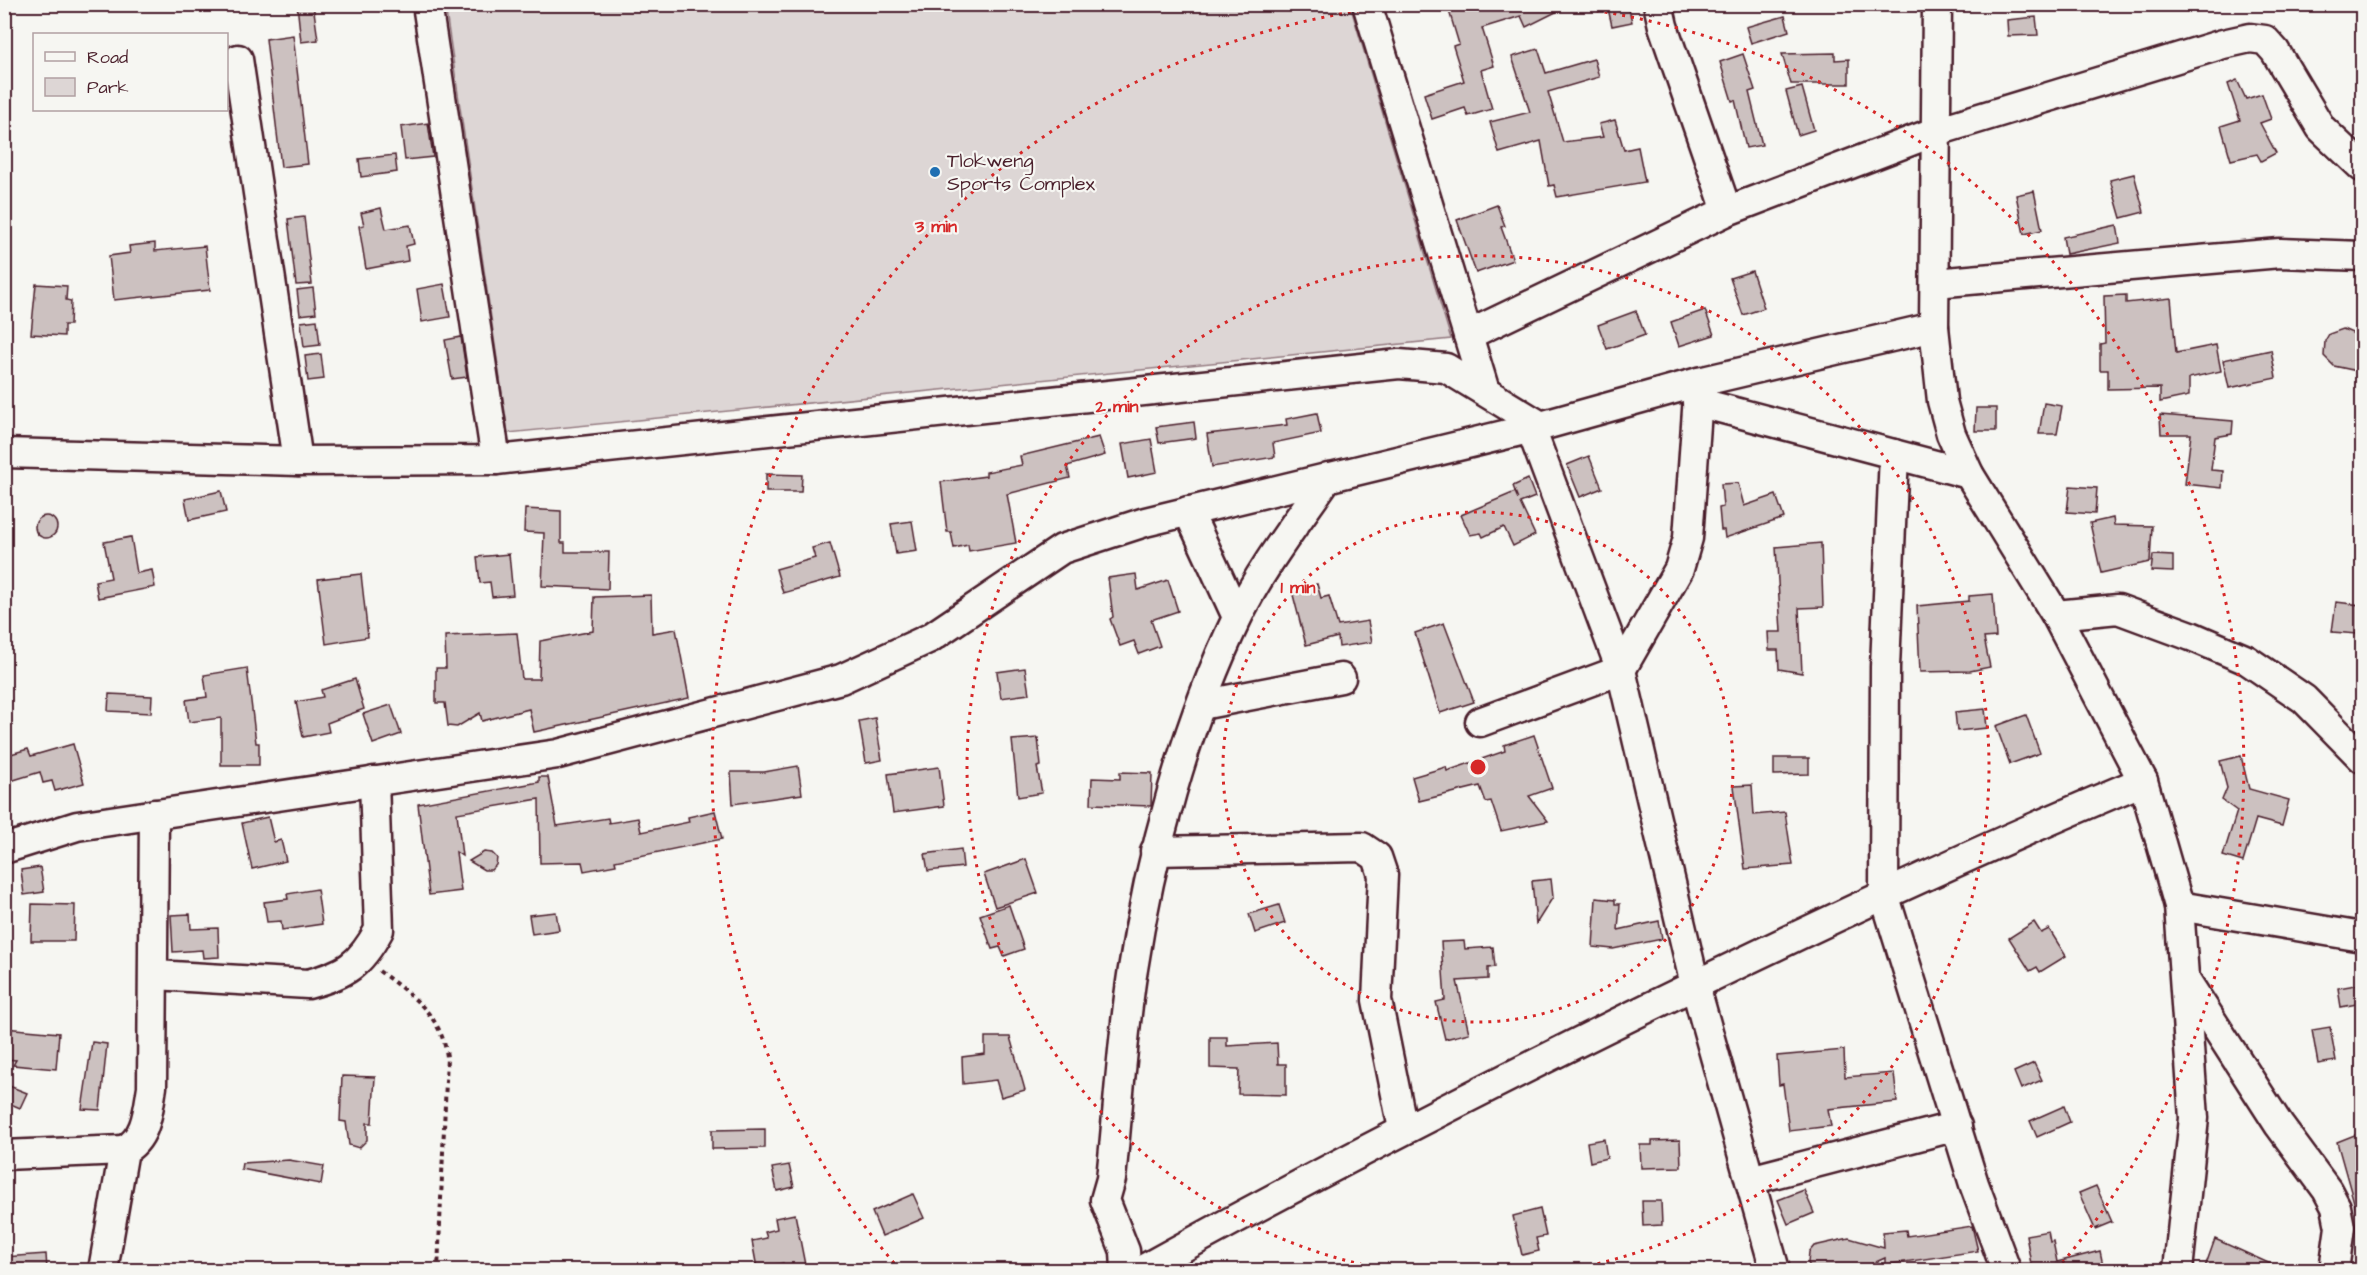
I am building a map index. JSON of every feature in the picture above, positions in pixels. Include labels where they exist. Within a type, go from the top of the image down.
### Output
[{"type":"street","points":[[427,4],[496,460]]},
{"type":"street","points":[[1367,4],[1485,392]]},
{"type":"street","points":[[1658,4],[1663,26],[1726,211]]},
{"type":"street","points":[[1937,4],[1934,327],[1942,401],[1951,434],[1968,474],[2056,615],[2143,780],[2178,906],[2186,980],[2194,1118],[2178,1270]]},
{"type":"street","points":[[1468,335],[1726,211],[1937,131],[2223,44],[2265,40],[2275,51],[2321,128],[2362,167]]},
{"type":"street","points":[[238,59],[298,460]]},
{"type":"street","points":[[1935,283],[2280,253],[2362,256]]},
{"type":"street","points":[[4,849],[77,826],[558,754],[841,680],[930,638],[1062,549],[1145,522],[1536,428],[1698,392],[1934,327]]},
{"type":"street","points":[[4,453],[298,460],[496,460],[1399,364],[1446,368],[1536,428],[1621,670],[1695,985],[1775,1270]]},
{"type":"street","points":[[1698,392],[1894,454],[1968,474]]},
{"type":"street","points":[[1480,722],[1621,670],[1678,569],[1688,538],[1698,392]]},
{"type":"street","points":[[1894,454],[1885,668],[1884,894],[1974,1184],[2006,1270]]},
{"type":"street","points":[[1126,1270],[1125,1251],[1105,1200],[1111,1179],[1132,975],[1155,850],[1201,705],[1237,616],[1328,477]]},
{"type":"street","points":[[1188,511],[1237,616]]},
{"type":"street","points":[[2056,615],[2118,609],[2192,636],[2247,660],[2304,699],[2362,758]]},
{"type":"street","points":[[1201,705],[1341,678]]},
{"type":"street","points":[[1142,1270],[1402,1129],[1695,985],[2001,840],[2143,780]]},
{"type":"street","points":[[155,975],[308,984],[332,978],[353,967],[362,958],[379,930],[374,781]]},
{"type":"street","points":[[4,1155],[124,1150],[135,1144],[143,1130],[152,1087],[155,975],[154,814]]},
{"type":"street","points":[[1155,850],[1362,847],[1377,857],[1383,875],[1377,1000],[1402,1129]]},
{"type":"street","points":[[2178,906],[2362,937]]},
{"type":"street","points":[[2186,980],[2279,1125],[2327,1190],[2336,1207],[2340,1227],[2334,1270]]},
{"type":"street","points":[[1750,1180],[1957,1125]]},
{"type":"street","points":[[103,1270],[124,1150]]},
{"type":"path","points":[[362,958],[417,1000],[439,1026],[445,1040],[447,1057],[438,1270]]},
{"type":"green space","name":"Tlokweng Sports Complex","points":[[445,5],[1350,5],[1451,339],[508,433]]},
{"type":"building","points":[[297,4],[313,4],[318,40],[301,42]]},
{"type":"building","points":[[1447,4],[1572,4],[1526,27],[1521,16],[1482,28],[1494,66],[1481,70],[1492,109],[1468,116],[1465,108],[1432,119],[1424,94],[1464,81],[1453,46],[1459,44]]},
{"type":"building","points":[[1607,4],[1628,4],[1632,22],[1612,26]]},
{"type":"building","points":[[1785,16],[1789,31],[1751,43],[1746,27]]},
{"type":"building","points":[[2036,17],[2038,35],[2008,36],[2007,20]]},
{"type":"building","points":[[293,35],[308,164],[281,167],[266,39]]},
{"type":"building","points":[[1538,49],[1546,73],[1594,59],[1599,77],[1548,92],[1563,142],[1603,137],[1599,124],[1615,120],[1624,150],[1638,147],[1645,182],[1557,197],[1554,185],[1549,186],[1541,141],[1499,153],[1490,122],[1530,112],[1512,57]]},
{"type":"building","points":[[1835,53],[1835,60],[1849,59],[1849,84],[1791,84],[1782,54]]},
{"type":"building","points":[[1743,54],[1755,90],[1749,92],[1762,145],[1746,148],[1735,100],[1732,101],[1720,62]]},
{"type":"building","points":[[2237,80],[2246,99],[2262,94],[2271,119],[2260,123],[2276,153],[2261,161],[2257,154],[2231,160],[2221,126],[2240,120],[2228,84]]},
{"type":"building","points":[[1802,87],[1814,130],[1798,135],[1786,91]]},
{"type":"building","points":[[428,123],[433,157],[405,160],[401,127]]},
{"type":"building","points":[[395,155],[397,172],[361,177],[359,159]]},
{"type":"building","points":[[2134,174],[2144,212],[2121,218],[2110,180]]},
{"type":"building","points":[[2034,191],[2042,230],[2024,234],[2016,195]]},
{"type":"building","points":[[1497,205],[1505,226],[1501,227],[1513,260],[1476,273],[1457,220]]},
{"type":"building","points":[[381,208],[386,229],[410,225],[414,244],[406,246],[408,261],[366,269],[359,226],[364,225],[361,213]]},
{"type":"building","points":[[304,217],[312,284],[296,285],[288,219]]},
{"type":"building","points":[[2117,225],[2120,243],[2066,254],[2063,237]]},
{"type":"building","points":[[155,243],[155,251],[205,246],[210,290],[114,300],[109,256],[130,253],[129,246]]},
{"type":"building","points":[[1752,271],[1764,308],[1743,315],[1730,278]]},
{"type":"building","points":[[36,284],[67,286],[66,300],[71,301],[70,325],[64,325],[64,336],[31,334]]},
{"type":"building","points":[[444,284],[450,317],[422,322],[417,289]]},
{"type":"building","points":[[313,288],[316,313],[300,315],[297,290]]},
{"type":"building","points":[[2126,295],[2126,303],[2171,298],[2176,353],[2216,345],[2221,371],[2189,378],[2189,396],[2160,402],[2160,388],[2108,389],[2108,370],[2100,370],[2100,344],[2105,343],[2104,296]]},
{"type":"building","points":[[1705,310],[1714,335],[1679,346],[1671,322]]},
{"type":"building","points":[[1636,311],[1645,335],[1607,349],[1598,325]]},
{"type":"building","points":[[317,320],[320,345],[304,347],[301,322]]},
{"type":"building","points":[[2343,329],[2357,335],[2362,345],[2362,372],[2334,366],[2324,356],[2325,341],[2329,334]]},
{"type":"building","points":[[461,337],[467,377],[452,379],[445,340]]},
{"type":"building","points":[[2271,350],[2276,378],[2229,388],[2223,360]]},
{"type":"building","points":[[321,354],[324,379],[308,381],[305,356]]},
{"type":"building","points":[[2044,403],[2062,406],[2057,434],[2039,434]]},
{"type":"building","points":[[1976,408],[1996,408],[1996,431],[1975,431]]},
{"type":"building","points":[[1317,413],[1321,433],[1273,443],[1275,457],[1212,467],[1207,434],[1287,425],[1286,419]]},
{"type":"building","points":[[2160,415],[2233,421],[2232,434],[2215,437],[2211,470],[2223,471],[2222,488],[2185,484],[2191,434],[2161,434]]},
{"type":"building","points":[[1194,422],[1196,438],[1159,443],[1156,427]]},
{"type":"building","points":[[1099,437],[1105,455],[1067,466],[1070,478],[1007,494],[1016,543],[969,551],[968,545],[954,548],[951,532],[947,532],[941,482],[986,476],[986,472],[1022,465],[1020,456]]},
{"type":"building","points":[[1151,439],[1157,472],[1128,478],[1122,444]]},
{"type":"building","points":[[1589,456],[1602,488],[1580,497],[1567,465]]},
{"type":"building","points":[[766,474],[802,475],[801,492],[766,492]]},
{"type":"building","points":[[1528,479],[1535,497],[1520,503],[1535,535],[1513,546],[1504,527],[1483,537],[1481,533],[1470,535],[1461,515],[1515,492],[1518,499],[1513,486]]},
{"type":"building","points":[[1738,483],[1744,506],[1776,495],[1784,518],[1725,538],[1724,530],[1721,530],[1719,508],[1723,507],[1721,484]]},
{"type":"building","points":[[2070,486],[2097,488],[2095,514],[2067,512]]},
{"type":"building","points":[[221,491],[226,512],[189,520],[185,499]]},
{"type":"building","points":[[525,509],[561,511],[561,543],[565,543],[565,552],[609,552],[608,589],[542,586],[544,533],[524,532]]},
{"type":"building","points":[[46,516],[56,523],[57,527],[50,537],[46,538],[36,531],[35,527],[42,517]]},
{"type":"building","points":[[2113,518],[2114,525],[2152,526],[2150,562],[2101,573],[2090,523]]},
{"type":"building","points":[[912,521],[917,551],[896,554],[891,524]]},
{"type":"building","points":[[131,537],[137,573],[152,570],[155,587],[98,598],[95,581],[111,578],[104,542]]},
{"type":"building","points":[[830,543],[840,577],[783,593],[776,569],[815,558],[812,548]]},
{"type":"building","points":[[1821,543],[1823,607],[1799,608],[1802,673],[1779,669],[1778,650],[1769,650],[1768,632],[1781,632],[1776,547]]},
{"type":"building","points":[[509,554],[513,595],[492,597],[490,582],[480,583],[477,557]]},
{"type":"building","points":[[2153,555],[2173,556],[2173,572],[2151,571]]},
{"type":"building","points":[[361,574],[368,637],[326,644],[318,579]]},
{"type":"building","points":[[1136,574],[1138,590],[1168,580],[1178,611],[1151,620],[1160,646],[1139,654],[1134,641],[1120,646],[1110,619],[1113,617],[1108,578]]},
{"type":"building","points":[[1317,584],[1321,598],[1329,596],[1338,626],[1368,621],[1372,642],[1339,647],[1338,637],[1306,645],[1292,591]]},
{"type":"building","points":[[1993,594],[1996,637],[1984,638],[1990,667],[1970,671],[1920,672],[1917,606],[1969,601],[1969,596]]},
{"type":"building","points":[[651,595],[652,633],[676,629],[689,698],[534,732],[529,709],[482,721],[480,713],[457,727],[448,726],[445,703],[436,703],[436,668],[446,668],[445,636],[517,633],[522,679],[539,679],[540,641],[593,631],[594,597]]},
{"type":"building","points":[[2336,602],[2361,605],[2358,634],[2332,632]]},
{"type":"building","points":[[1444,623],[1474,702],[1440,713],[1415,633]]},
{"type":"building","points":[[247,668],[256,743],[259,743],[259,765],[221,765],[221,718],[189,722],[186,700],[207,697],[204,675]]},
{"type":"building","points":[[1025,668],[1029,694],[1001,698],[997,672]]},
{"type":"building","points":[[355,679],[364,709],[327,723],[329,732],[303,737],[296,702],[323,697],[321,690]]},
{"type":"building","points":[[109,694],[152,696],[151,713],[108,711]]},
{"type":"building","points":[[391,705],[401,734],[373,744],[363,714]]},
{"type":"building","points":[[1985,709],[1987,728],[1957,731],[1955,712]]},
{"type":"building","points":[[2026,715],[2040,753],[2010,764],[1996,726]]},
{"type":"building","points":[[875,718],[882,760],[866,763],[859,721]]},
{"type":"building","points":[[1534,735],[1552,788],[1529,796],[1548,821],[1501,831],[1491,801],[1486,802],[1480,786],[1419,801],[1412,777],[1446,767],[1447,771],[1505,751],[1504,745]]},
{"type":"building","points":[[1038,738],[1041,766],[1037,767],[1042,793],[1018,797],[1012,740]]},
{"type":"building","points":[[73,744],[84,783],[55,791],[52,781],[43,783],[40,772],[4,783],[4,756],[28,749],[31,756]]},
{"type":"building","points":[[2241,756],[2249,789],[2289,800],[2282,826],[2256,819],[2243,862],[2223,856],[2237,811],[2222,800],[2227,788],[2220,761]]},
{"type":"building","points":[[1774,758],[1809,758],[1809,774],[1774,775]]},
{"type":"building","points":[[798,766],[802,794],[733,804],[731,772],[764,772]]},
{"type":"building","points":[[939,767],[944,806],[893,813],[888,774]]},
{"type":"building","points":[[1120,772],[1152,773],[1151,806],[1091,804],[1092,778],[1120,779]]},
{"type":"building","points":[[539,777],[548,777],[557,826],[608,818],[609,823],[638,818],[641,832],[689,822],[688,817],[715,811],[722,839],[615,861],[616,865],[584,871],[582,862],[540,863],[539,799],[457,813],[462,856],[456,852],[461,891],[429,895],[418,804],[539,782]]},
{"type":"building","points":[[1752,785],[1754,815],[1785,812],[1793,865],[1745,869],[1734,786]]},
{"type":"building","points":[[268,817],[274,842],[281,840],[286,861],[252,869],[242,823]]},
{"type":"building","points":[[961,849],[963,867],[928,871],[925,854]]},
{"type":"building","points":[[484,852],[492,853],[497,858],[496,865],[491,870],[484,870],[469,861]]},
{"type":"building","points":[[1026,859],[1038,893],[995,907],[984,874]]},
{"type":"building","points":[[40,867],[44,892],[24,895],[21,870]]},
{"type":"building","points":[[1551,879],[1553,897],[1536,924],[1532,881]]},
{"type":"building","points":[[317,889],[322,924],[282,930],[281,921],[267,922],[264,902],[288,899],[287,894]]},
{"type":"building","points":[[1596,898],[1615,900],[1615,904],[1620,904],[1618,930],[1659,921],[1662,939],[1613,949],[1593,947]]},
{"type":"building","points":[[32,904],[75,905],[74,941],[31,941]]},
{"type":"building","points":[[1009,905],[1024,949],[1004,956],[1000,947],[992,949],[980,915]]},
{"type":"building","points":[[1279,905],[1285,923],[1255,933],[1249,914]]},
{"type":"building","points":[[556,912],[559,930],[532,934],[529,915]]},
{"type":"building","points":[[190,914],[191,929],[218,928],[219,957],[203,958],[202,950],[173,952],[171,915]]},
{"type":"building","points":[[2034,922],[2041,933],[2049,929],[2066,956],[2040,972],[2037,967],[2030,971],[2009,938]]},
{"type":"building","points":[[1464,941],[1465,949],[1493,947],[1495,967],[1488,968],[1488,979],[1457,981],[1469,1033],[1445,1039],[1436,1002],[1445,1000],[1441,942]]},
{"type":"building","points":[[2362,984],[2362,1003],[2341,1007],[2338,988]]},
{"type":"building","points":[[2330,1027],[2336,1061],[2318,1064],[2312,1030]]},
{"type":"building","points":[[4,1028],[59,1033],[56,1069],[13,1065],[16,1060],[4,1059]]},
{"type":"building","points":[[985,1037],[1010,1037],[1025,1090],[1001,1097],[996,1080],[963,1084],[962,1057],[985,1054]]},
{"type":"building","points":[[1210,1037],[1227,1037],[1227,1046],[1277,1043],[1278,1064],[1286,1064],[1286,1095],[1238,1094],[1239,1069],[1210,1068]]},
{"type":"building","points":[[92,1042],[107,1044],[100,1110],[82,1109]]},
{"type":"building","points":[[1844,1050],[1845,1077],[1894,1073],[1897,1102],[1828,1109],[1831,1126],[1789,1131],[1783,1084],[1779,1085],[1777,1056]]},
{"type":"building","points":[[2034,1063],[2042,1080],[2021,1089],[2014,1072]]},
{"type":"building","points":[[342,1076],[375,1077],[372,1123],[367,1123],[367,1140],[359,1148],[349,1145],[346,1122],[340,1121]]},
{"type":"building","points":[[4,1084],[27,1093],[20,1108],[4,1101]]},
{"type":"building","points":[[2064,1106],[2070,1122],[2037,1137],[2030,1121]]},
{"type":"building","points":[[765,1129],[765,1148],[712,1149],[712,1130]]},
{"type":"building","points":[[2362,1132],[2362,1212],[2357,1213],[2337,1142]]},
{"type":"building","points":[[1604,1139],[1607,1158],[1590,1162],[1587,1142]]},
{"type":"building","points":[[1680,1140],[1681,1167],[1641,1168],[1640,1145],[1652,1145],[1652,1141]]},
{"type":"building","points":[[289,1160],[324,1166],[321,1184],[241,1169],[242,1163]]},
{"type":"building","points":[[789,1165],[794,1187],[777,1191],[772,1168]]},
{"type":"building","points":[[2096,1186],[2112,1222],[2095,1229],[2079,1193]]},
{"type":"building","points":[[1804,1190],[1814,1213],[1788,1224],[1778,1200]]},
{"type":"building","points":[[913,1194],[924,1218],[882,1236],[872,1212]]},
{"type":"building","points":[[1642,1201],[1661,1201],[1662,1225],[1643,1226]]},
{"type":"building","points":[[1540,1209],[1546,1236],[1536,1238],[1539,1251],[1522,1255],[1513,1216]]},
{"type":"building","points":[[795,1214],[806,1270],[785,1270],[783,1263],[757,1268],[752,1241],[767,1238],[765,1232],[777,1229],[775,1218]]},
{"type":"building","points":[[1972,1226],[1978,1251],[1885,1265],[1885,1258],[1858,1270],[1812,1270],[1808,1263],[1809,1252],[1814,1246],[1849,1238],[1884,1248],[1883,1232],[1906,1230],[1907,1236]]},
{"type":"building","points":[[2048,1231],[2050,1242],[2053,1241],[2057,1262],[2100,1251],[2104,1270],[2032,1270],[2026,1235]]},
{"type":"building","points":[[2215,1239],[2284,1270],[2204,1270]]},
{"type":"building","points":[[46,1254],[47,1270],[4,1270],[4,1257]]},
{"type":"place","name":"Tlokweng Sports Complex","points":[[935,172]]}]
